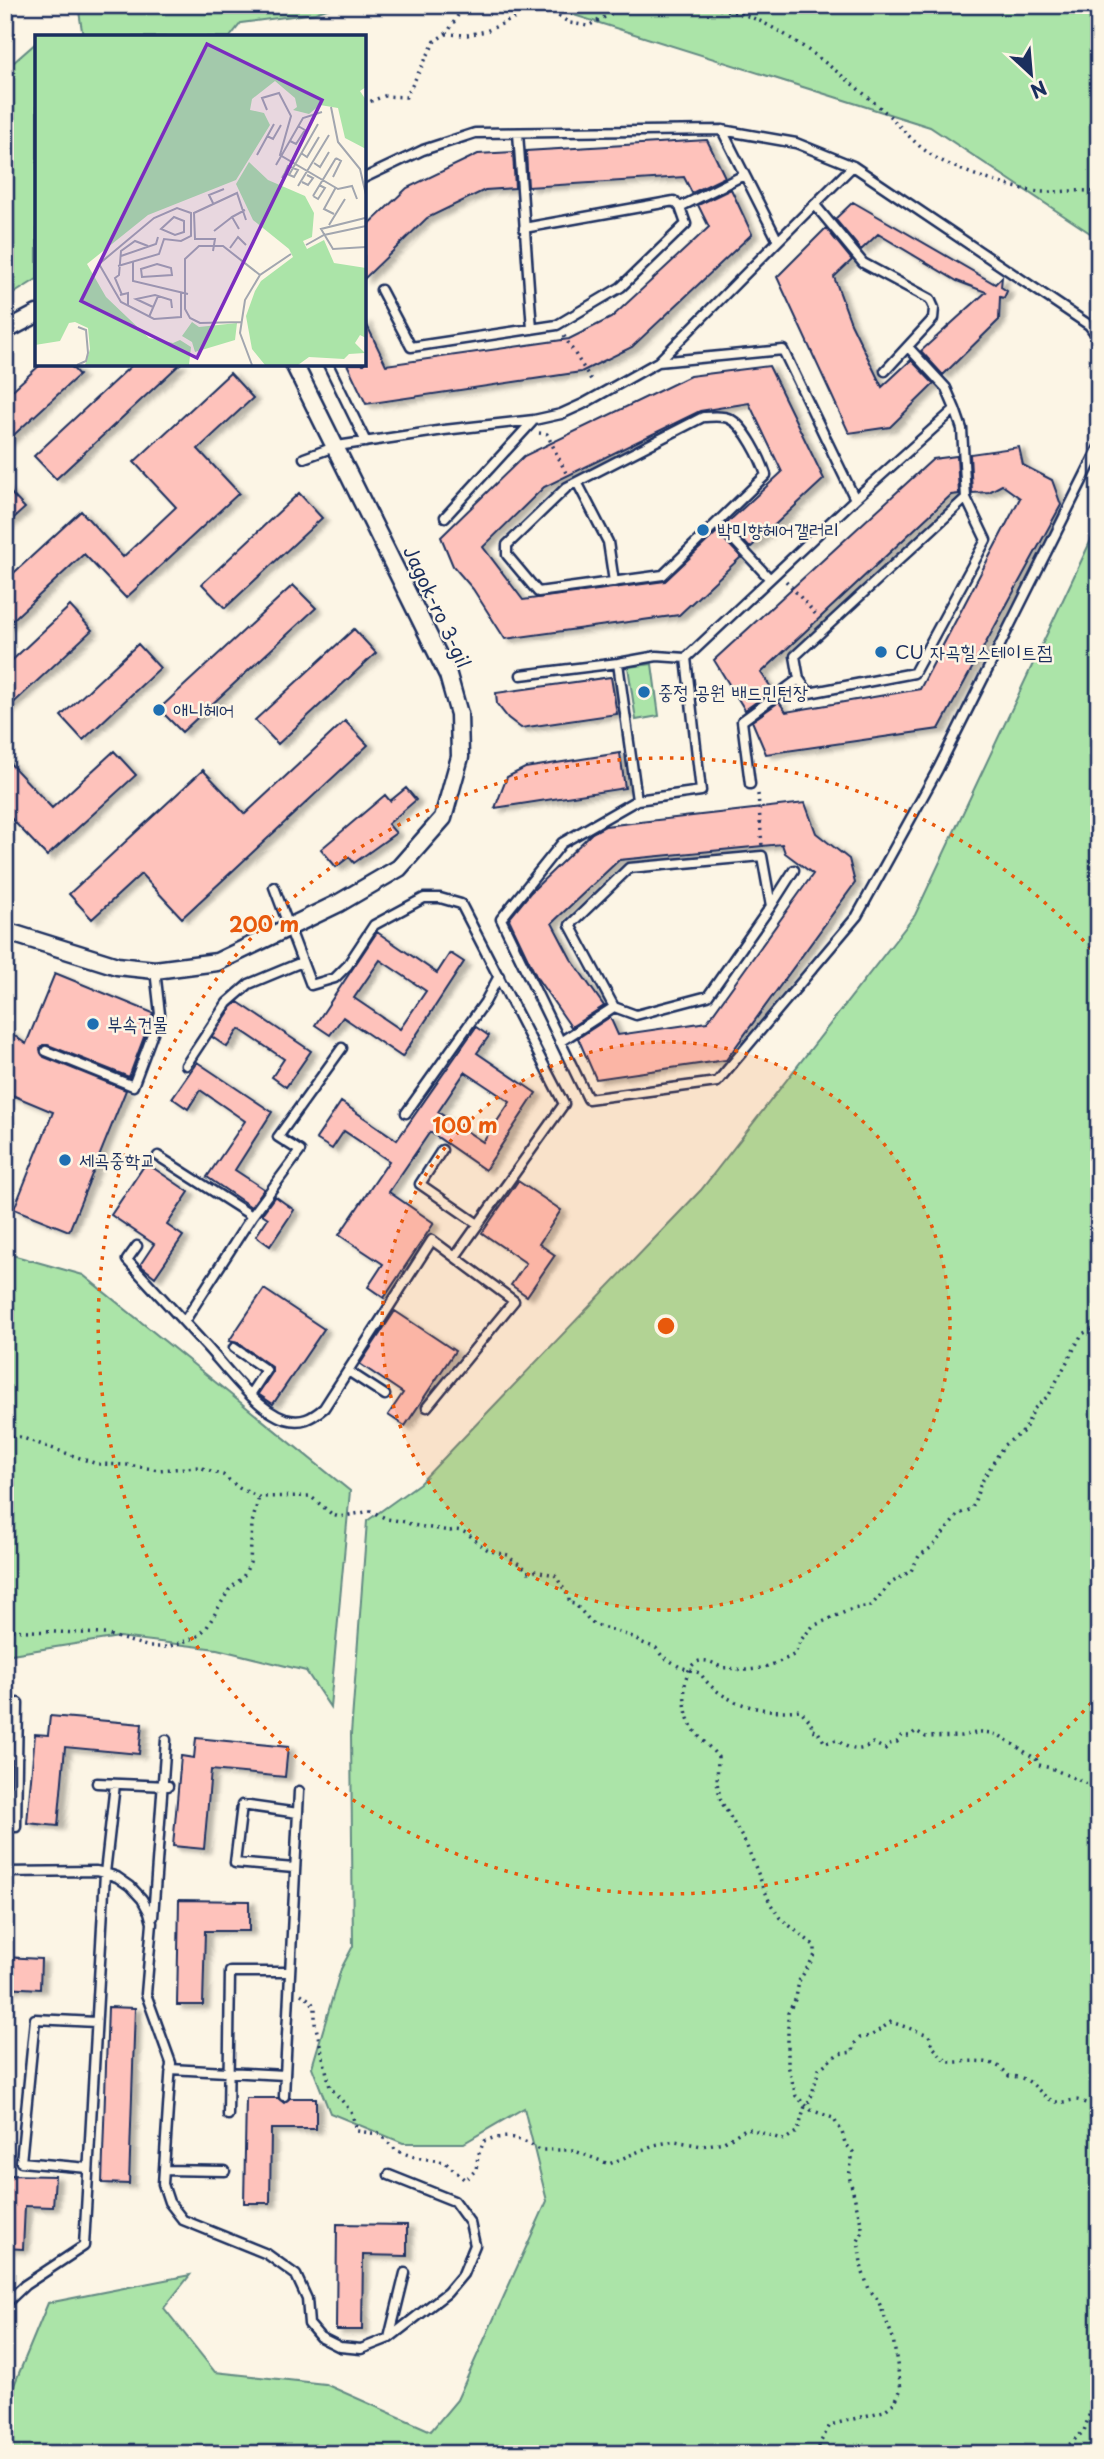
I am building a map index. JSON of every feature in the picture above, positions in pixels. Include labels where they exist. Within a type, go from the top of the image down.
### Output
[{"type":"street","points":[[5,331],[35,315]]},
{"type":"street","name":"Jagok-ro 3-gil","points":[[5,931],[117,965],[155,970],[217,961],[339,903],[399,868],[443,818],[460,757],[459,715],[448,675],[337,446],[295,366]]},
{"type":"lane","points":[[722,130],[778,241]]},
{"type":"lane","points":[[366,177],[423,150],[475,133],[722,130],[796,143],[853,166],[1089,325],[1099,339]]},
{"type":"lane","points":[[519,132],[532,329]]},
{"type":"lane","points":[[304,458],[337,446],[534,420],[561,414],[583,404],[657,362],[853,166]]},
{"type":"lane","points":[[680,208],[744,175]]},
{"type":"lane","points":[[381,290],[411,347],[557,325],[621,287],[686,224],[674,201],[524,228]]},
{"type":"lane","points":[[815,205],[863,263],[930,299],[934,308],[933,319],[885,371]]},
{"type":"lane","points":[[908,347],[946,388],[955,409],[962,429],[966,498],[986,540],[914,673],[809,693],[799,679],[795,656],[966,498]]},
{"type":"lane","points":[[657,362],[783,350],[855,499]]},
{"type":"lane","points":[[329,366],[366,442]]},
{"type":"lane","points":[[521,675],[657,656],[686,658],[955,409]]},
{"type":"lane","points":[[703,417],[728,417],[740,426],[762,464],[765,475],[718,523],[663,575],[538,592],[507,555],[507,545],[567,486],[703,417]]},
{"type":"lane","points":[[445,517],[534,420]]},
{"type":"lane","points":[[686,658],[701,791],[637,800],[562,843],[501,919],[588,1099],[716,1082],[857,916],[938,769],[1099,447]]},
{"type":"lane","points":[[577,482],[608,542],[614,582]]},
{"type":"lane","points":[[718,523],[770,579]]},
{"type":"lane","points":[[618,663],[637,800]]},
{"type":"lane","points":[[754,784],[743,721],[799,679]]},
{"type":"lane","points":[[771,906],[762,856],[629,868],[570,926],[614,1007],[636,1015],[708,996],[771,906],[794,870]]},
{"type":"lane","points":[[274,887],[311,985],[335,978],[347,967],[374,925],[424,898],[440,898],[461,904],[564,1104],[455,1257]]},
{"type":"lane","points":[[186,1065],[227,1003],[249,984],[302,962]]},
{"type":"lane","points":[[46,1051],[132,1086],[160,1014],[155,970]]},
{"type":"lane","points":[[406,1113],[485,1002],[499,976]]},
{"type":"lane","points":[[561,1042],[614,1007]]},
{"type":"lane","points":[[184,1322],[252,1216],[300,1151],[278,1137],[342,1048]]},
{"type":"lane","points":[[442,1150],[420,1184],[478,1224]]},
{"type":"lane","points":[[158,1156],[252,1216]]},
{"type":"lane","points":[[137,1246],[127,1260],[184,1322],[268,1410],[298,1421],[311,1419],[324,1408],[432,1240],[514,1301],[426,1407]]},
{"type":"lane","points":[[233,1348],[266,1370],[251,1393]]},
{"type":"lane","points":[[348,1371],[386,1395]]},
{"type":"lane","points":[[5,1826],[16,1827],[18,1703]]},
{"type":"lane","points":[[166,1740],[165,1786],[146,1994],[171,2063],[163,2185],[169,2202],[183,2220],[267,2253],[296,2275],[307,2299],[309,2324],[320,2337],[340,2347],[361,2349],[389,2338],[447,2293],[463,2274],[475,2245],[470,2223],[454,2201],[389,2175]]},
{"type":"lane","points":[[5,1755],[18,1755]]},
{"type":"lane","points":[[97,1783],[165,1786]]},
{"type":"lane","points":[[5,2304],[25,2285],[83,2246],[105,1873],[115,1784]]},
{"type":"lane","points":[[284,2096],[299,1791]]},
{"type":"lane","points":[[294,1868],[235,1863],[242,1805],[298,1813]]},
{"type":"lane","points":[[5,1872],[96,1871],[117,1877],[142,1899],[152,1923]]},
{"type":"lane","points":[[228,2115],[230,1972],[289,1972]]},
{"type":"lane","points":[[88,2168],[21,2162],[35,2019],[96,2022]]},
{"type":"lane","points":[[170,2069],[285,2075]]},
{"type":"lane","points":[[164,2170],[225,2171]]},
{"type":"lane","points":[[389,2338],[405,2273]]},
{"type":"path","points":[[366,103],[384,96],[406,97],[435,41],[455,24],[464,5]]},
{"type":"path","points":[[446,34],[467,35],[486,31],[536,9],[550,11],[570,23],[589,26],[620,9],[635,5]]},
{"type":"path","points":[[706,5],[753,19],[800,46],[854,85],[928,153],[952,167],[1040,192],[1089,190],[1099,193]]},
{"type":"path","points":[[566,340],[585,370]]},
{"type":"path","points":[[551,443],[567,475]]},
{"type":"path","points":[[792,589],[819,618]]},
{"type":"path","points":[[754,784],[762,846]]},
{"type":"path","points":[[820,2454],[819,2445],[831,2425],[884,2411],[895,2402],[901,2389],[893,2338],[878,2300],[862,2270],[858,2241],[863,2231],[849,2176],[853,2152],[845,2143],[833,2118],[805,2106],[796,2096],[788,2065],[788,2013],[796,1998],[799,1981],[815,1955],[815,1946],[780,1918],[770,1903],[747,1844],[721,1801],[717,1783],[718,1757],[698,1737],[688,1716],[685,1681],[695,1661],[701,1659],[722,1668],[742,1670],[757,1669],[795,1654],[800,1641],[813,1626],[852,1609],[871,1606],[891,1583],[911,1571],[919,1556],[932,1546],[959,1514],[972,1510],[981,1483],[1004,1446],[1024,1431],[1034,1409],[1049,1395],[1082,1334],[1099,1326]]},
{"type":"path","points":[[5,1436],[17,1436],[97,1464],[159,1470],[199,1467],[223,1475],[239,1488],[259,1497],[310,1496],[333,1515],[340,1517],[371,1511],[387,1519],[411,1525],[456,1530],[468,1534],[487,1549],[508,1555],[511,1560],[525,1567],[527,1572],[535,1570],[555,1575],[569,1597],[569,1603],[575,1604],[593,1624],[636,1638],[656,1648],[662,1656],[680,1667],[700,1673],[709,1687],[723,1697],[778,1713],[800,1710],[811,1722],[812,1730],[818,1732],[825,1743],[837,1740],[853,1750],[866,1748],[873,1743],[885,1749],[897,1742],[901,1736],[916,1731],[926,1737],[961,1736],[981,1732],[1000,1736],[1036,1759],[1039,1765],[1099,1789]]},
{"type":"path","points":[[5,1630],[105,1634],[150,1647],[168,1647],[197,1637],[207,1627],[229,1590],[243,1577],[250,1563],[252,1523],[259,1497]]},
{"type":"path","points":[[289,1986],[311,2001],[315,2008],[314,2023],[330,2087],[351,2110],[357,2131],[379,2134],[397,2151],[445,2162],[466,2180],[476,2170],[484,2141],[493,2138],[510,2137],[539,2150],[572,2150],[609,2164],[654,2145],[675,2141],[691,2146],[724,2142],[747,2128],[784,2140],[798,2131],[819,2069],[838,2054],[853,2052],[854,2044],[860,2038],[871,2036],[891,2022],[929,2035],[934,2048],[947,2062],[967,2060],[994,2063],[1003,2068],[1009,2076],[1017,2076],[1036,2086],[1049,2099],[1060,2103],[1078,2100],[1087,2103],[1099,2102]]},
{"type":"path","points":[[1059,2454],[1084,2431],[1099,2384]]},
{"type":"green space","points":[[78,5],[339,5],[315,13],[241,23],[232,35],[83,35]]},
{"type":"green space","points":[[542,5],[1099,5],[1099,239],[930,127]]},
{"type":"green space","points":[[35,44],[35,280],[5,299],[5,70]]},
{"type":"green space","points":[[1099,523],[1099,2454],[5,2454],[5,2407],[48,2303],[190,2275],[164,2308],[215,2372],[325,2384],[431,2431],[457,2400],[547,2201],[524,2108],[464,2143],[403,2143],[330,2113],[312,2067],[341,1969],[353,1946],[351,1734],[367,1521],[420,1483],[701,1190],[915,915]]},
{"type":"green space","name":"중정 공원 배드민턴장","points":[[652,664],[659,716],[636,720],[628,667]]},
{"type":"green space","points":[[5,1253],[83,1275],[350,1491],[330,1707],[306,1671],[217,1649],[119,1637],[5,1655]]},
{"type":"building","points":[[707,140],[725,177],[692,193],[684,177],[528,187],[526,151]]},
{"type":"building","points":[[513,152],[515,188],[485,190],[427,218],[366,277],[366,227],[407,188],[478,154]]},
{"type":"building","points":[[731,189],[752,234],[632,347],[581,372],[366,404],[348,366],[366,366],[366,323],[386,365],[569,339],[611,318],[709,227],[698,205]]},
{"type":"building","points":[[853,202],[995,284],[1002,277],[1001,287],[1007,291],[1004,298],[1000,297],[999,320],[943,375],[921,351],[986,292],[957,281],[878,234],[861,250],[835,219]]},
{"type":"building","points":[[826,228],[852,260],[834,277],[851,323],[882,387],[911,360],[934,384],[890,427],[849,433],[777,277]]},
{"type":"building","points":[[39,366],[71,366],[79,375],[5,443],[5,397]]},
{"type":"building","points":[[131,366],[178,366],[56,479],[34,456]]},
{"type":"building","points":[[769,366],[824,479],[750,548],[727,523],[782,472],[749,403],[700,411],[544,487],[483,547],[523,600],[665,581],[717,532],[741,557],[679,615],[505,639],[473,589],[453,566],[441,537],[524,456],[690,376]]},
{"type":"building","points":[[230,373],[253,398],[198,449],[239,493],[126,598],[84,554],[5,627],[5,581],[81,511],[123,557],[176,507],[134,462]]},
{"type":"building","points":[[1019,447],[1023,465],[1052,480],[1061,505],[939,729],[766,754],[752,721],[779,702],[786,712],[920,689],[1020,498],[1002,485],[989,492],[972,493],[970,454]]},
{"type":"building","points":[[957,456],[959,494],[951,495],[761,673],[773,690],[745,710],[714,660],[933,459]]},
{"type":"building","points":[[5,487],[25,508],[5,526]]},
{"type":"building","points":[[299,493],[322,518],[225,608],[202,584]]},
{"type":"building","points":[[293,585],[316,608],[182,732],[159,709]]},
{"type":"building","points":[[70,606],[92,630],[5,711],[5,667]]},
{"type":"building","points":[[354,629],[376,653],[278,744],[255,720]]},
{"type":"building","points":[[138,644],[160,668],[83,740],[61,716]]},
{"type":"building","points":[[611,677],[617,714],[521,728],[508,718],[497,704],[496,693]]},
{"type":"building","points":[[345,721],[368,745],[182,918],[141,874],[92,919],[69,894],[203,770],[245,814]]},
{"type":"building","points":[[114,751],[136,775],[47,856],[5,812],[5,758],[52,808]]},
{"type":"building","points":[[620,753],[625,788],[495,808],[507,777],[525,768]]},
{"type":"building","points":[[406,788],[416,800],[388,824],[396,833],[354,863],[349,857],[336,867],[321,849],[385,795],[390,801]]},
{"type":"building","points":[[805,803],[816,833],[849,859],[855,883],[726,1060],[596,1079],[578,1038],[610,1017],[618,1035],[707,1022],[813,874],[785,853],[782,844],[619,860],[552,923],[571,959],[604,1006],[571,1027],[537,978],[509,919],[530,893],[592,833],[605,826]]},
{"type":"building","points":[[377,932],[437,973],[450,953],[464,962],[402,1057],[343,1017],[330,1035],[315,1025]],"holes":[[[380,960],[426,991],[400,1029],[354,998]]]},
{"type":"building","name":"세곡중학교","points":[[55,973],[153,1013],[129,1077],[48,1045],[43,1045],[40,1049],[44,1057],[126,1090],[69,1231],[14,1209],[53,1112],[5,1092],[5,1029],[26,1044]]},
{"type":"building","points":[[238,1002],[311,1051],[286,1087],[272,1077],[284,1059],[239,1029],[227,1047],[212,1037]]},
{"type":"building","points":[[476,1027],[489,1036],[477,1053],[536,1093],[485,1170],[430,1132],[389,1192],[434,1223],[384,1298],[368,1287],[383,1264],[339,1235],[389,1161],[344,1131],[332,1149],[316,1139],[341,1102],[397,1140]],"holes":[[[465,1072],[510,1102],[483,1142],[438,1112]]]},
{"type":"building","points":[[197,1062],[272,1112],[235,1170],[264,1189],[251,1207],[207,1177],[245,1121],[200,1090],[188,1109],[172,1098]]},
{"type":"building","points":[[146,1163],[189,1192],[167,1225],[183,1236],[155,1277],[140,1265],[154,1244],[111,1215]]},
{"type":"building","points":[[518,1181],[561,1210],[539,1244],[555,1255],[527,1296],[511,1285],[526,1263],[482,1233]]},
{"type":"building","points":[[275,1196],[294,1210],[270,1246],[256,1236],[268,1218],[262,1214]]},
{"type":"building","points":[[264,1289],[324,1329],[273,1404],[258,1394],[272,1373],[272,1367],[238,1343],[229,1341]]},
{"type":"building","points":[[395,1311],[455,1351],[405,1426],[388,1415],[403,1393],[360,1364]]},
{"type":"building","points":[[50,1716],[142,1724],[139,1754],[65,1747],[58,1826],[27,1823],[35,1734],[48,1735]]},
{"type":"building","points":[[196,1738],[288,1747],[285,1777],[211,1770],[204,1849],[173,1846],[181,1756],[194,1758]]},
{"type":"building","points":[[179,1900],[249,1901],[249,1931],[205,1931],[203,2005],[177,2005]]},
{"type":"building","points":[[5,1957],[41,1959],[40,1989],[5,1987]]},
{"type":"building","points":[[108,2007],[135,2008],[129,2184],[102,2183]]},
{"type":"building","points":[[246,2098],[278,2098],[284,2103],[290,2098],[316,2098],[316,2129],[271,2129],[270,2203],[244,2203]]},
{"type":"building","points":[[5,2175],[55,2176],[53,2207],[25,2206],[23,2249],[5,2248]]},
{"type":"building","points":[[337,2224],[407,2225],[407,2256],[363,2255],[362,2330],[336,2330]]},
{"type":"place","name":"박미향헤어갤러리","points":[[703,530]]},
{"type":"place","name":"CU 자곡힐스테이트점","points":[[881,652]]},
{"type":"place","name":"중정 공원 배드민턴장","points":[[644,692]]},
{"type":"place","name":"애니헤어","points":[[159,710]]},
{"type":"place","name":"부속건물","points":[[93,1024]]},
{"type":"place","name":"세곡중학교","points":[[65,1160]]}]
